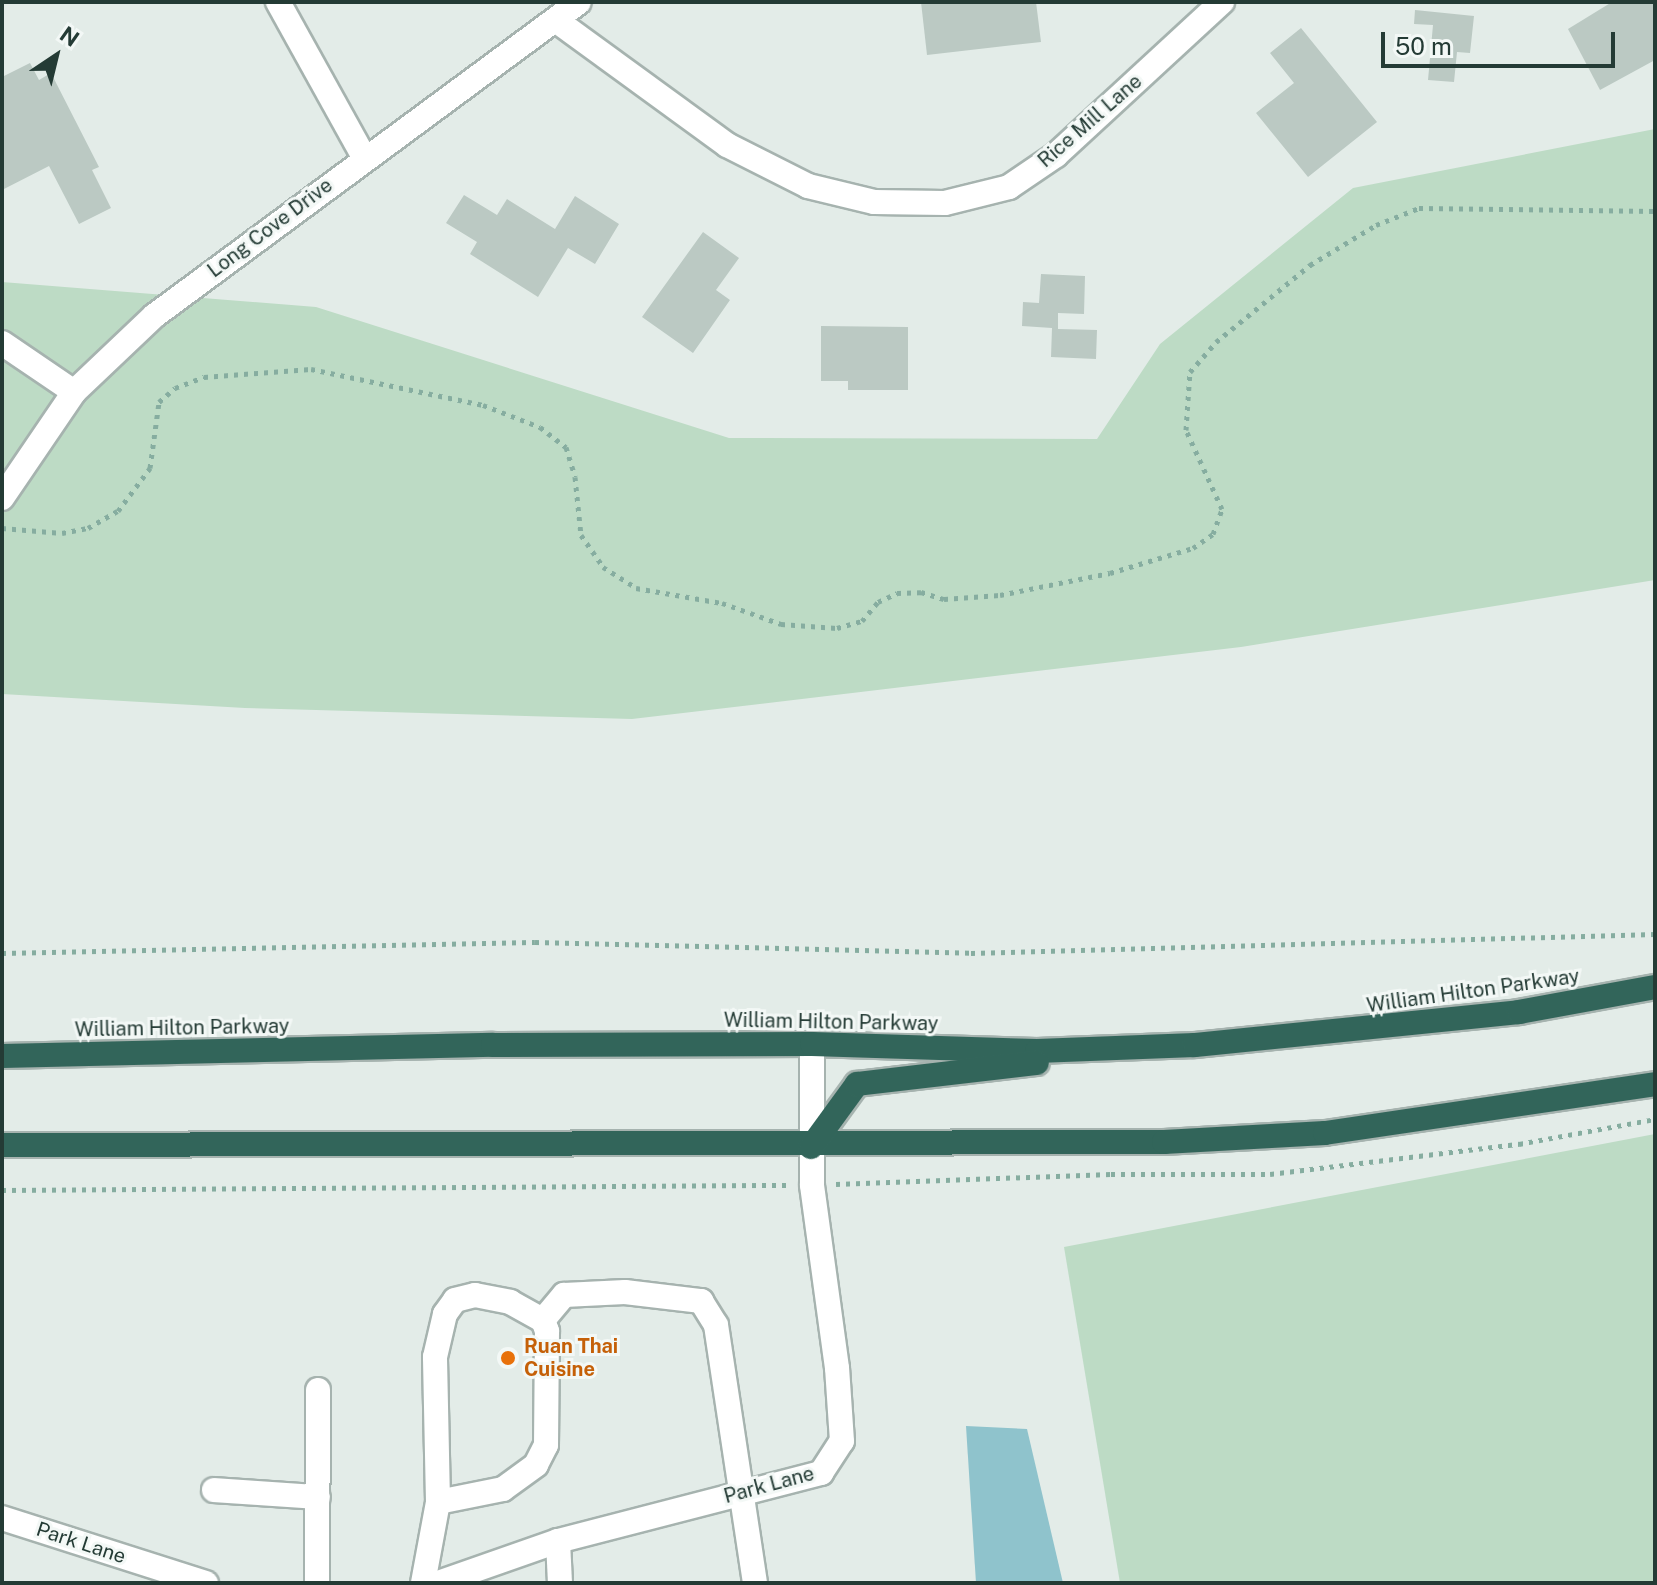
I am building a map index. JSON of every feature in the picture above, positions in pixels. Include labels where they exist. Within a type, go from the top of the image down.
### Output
[{"type":"highway","name":"William Hilton Parkway","points":[[2,1056],[812,1044],[1037,1051],[1195,1045],[1519,1012],[1655,987]]},
{"type":"highway","points":[[811,1147],[857,1084],[1195,1045]]},
{"type":"highway","points":[[2,1145],[811,1147],[1164,1142],[1325,1133],[1655,1084]]},
{"type":"street","points":[[278,2],[364,157]]},
{"type":"street","name":"Long Cove Drive","points":[[2,498],[74,392],[154,316],[364,157],[430,115],[579,2]]},
{"type":"street","name":"Rice Mill Lane","points":[[557,21],[727,145],[808,186],[874,202],[945,203],[1009,187],[1056,155],[1222,2]]},
{"type":"street","points":[[2,343],[74,392]]},
{"type":"street","name":"Park Lane","points":[[438,1583],[558,1541],[821,1473],[842,1441],[811,1147],[812,1044]]},
{"type":"street","points":[[438,1502],[503,1489],[536,1465],[546,1445],[543,1320],[564,1295],[625,1292],[701,1301],[716,1325],[726,1411],[744,1492],[755,1583]]},
{"type":"street","points":[[423,1583],[438,1502],[435,1357],[445,1314],[455,1300],[475,1295],[510,1302],[543,1320]]},
{"type":"street","points":[[317,1583],[318,1390]]},
{"type":"street","points":[[214,1490],[318,1497]]},
{"type":"street","name":"Park Lane","points":[[2,1518],[161,1576],[206,1583]]},
{"type":"street","points":[[558,1541],[560,1583]]},
{"type":"path","points":[[2,528],[62,533],[88,528],[118,511],[150,468],[159,402],[175,388],[204,377],[311,369],[483,405],[540,427],[566,447],[575,477],[581,535],[603,567],[636,588],[722,603],[781,624],[837,628],[862,621],[878,602],[897,593],[921,592],[944,599],[1000,595],[1110,573],[1193,548],[1213,534],[1222,509],[1186,430],[1190,372],[1216,342],[1310,265],[1376,225],[1419,208],[1655,211]]},
{"type":"path","points":[[2,953],[535,942],[971,953],[1655,934]]},
{"type":"green space","points":[[1655,129],[1655,580],[1241,647],[632,719],[245,708],[2,694],[2,282],[316,307],[729,438],[1097,439],[1160,344],[1353,188]]},
{"type":"green space","points":[[1655,1134],[1655,1583],[1120,1583],[1064,1247]]},
{"type":"water","points":[[966,1426],[1027,1429],[1063,1583],[976,1583]]},
{"type":"building","points":[[921,2],[1036,2],[1041,42],[927,55]]},
{"type":"building","points":[[1612,2],[1655,2],[1655,60],[1600,90],[1568,29]]},
{"type":"building","points":[[1415,10],[1474,16],[1470,53],[1457,52],[1454,82],[1428,80],[1433,25],[1414,24]]},
{"type":"building","points":[[1301,28],[1377,122],[1308,177],[1256,113],[1294,83],[1270,53]]},
{"type":"building","points":[[30,63],[39,80],[51,73],[99,167],[92,170],[111,208],[79,224],[49,166],[2,190],[2,77]]},
{"type":"building","points":[[464,195],[497,215],[507,199],[555,229],[575,196],[619,224],[595,264],[568,248],[538,297],[470,254],[477,242],[446,223]]},
{"type":"building","points":[[703,232],[739,258],[716,290],[730,300],[693,353],[642,317]]},
{"type":"building","points":[[1041,274],[1085,276],[1084,314],[1058,313],[1058,329],[1097,330],[1096,359],[1051,357],[1052,328],[1022,326],[1023,302],[1039,303]]},
{"type":"building","points":[[821,326],[908,327],[908,390],[848,390],[848,381],[821,381]]},
{"type":"place","name":"Ruan Thai Cuisine","points":[[508,1358]]}]
